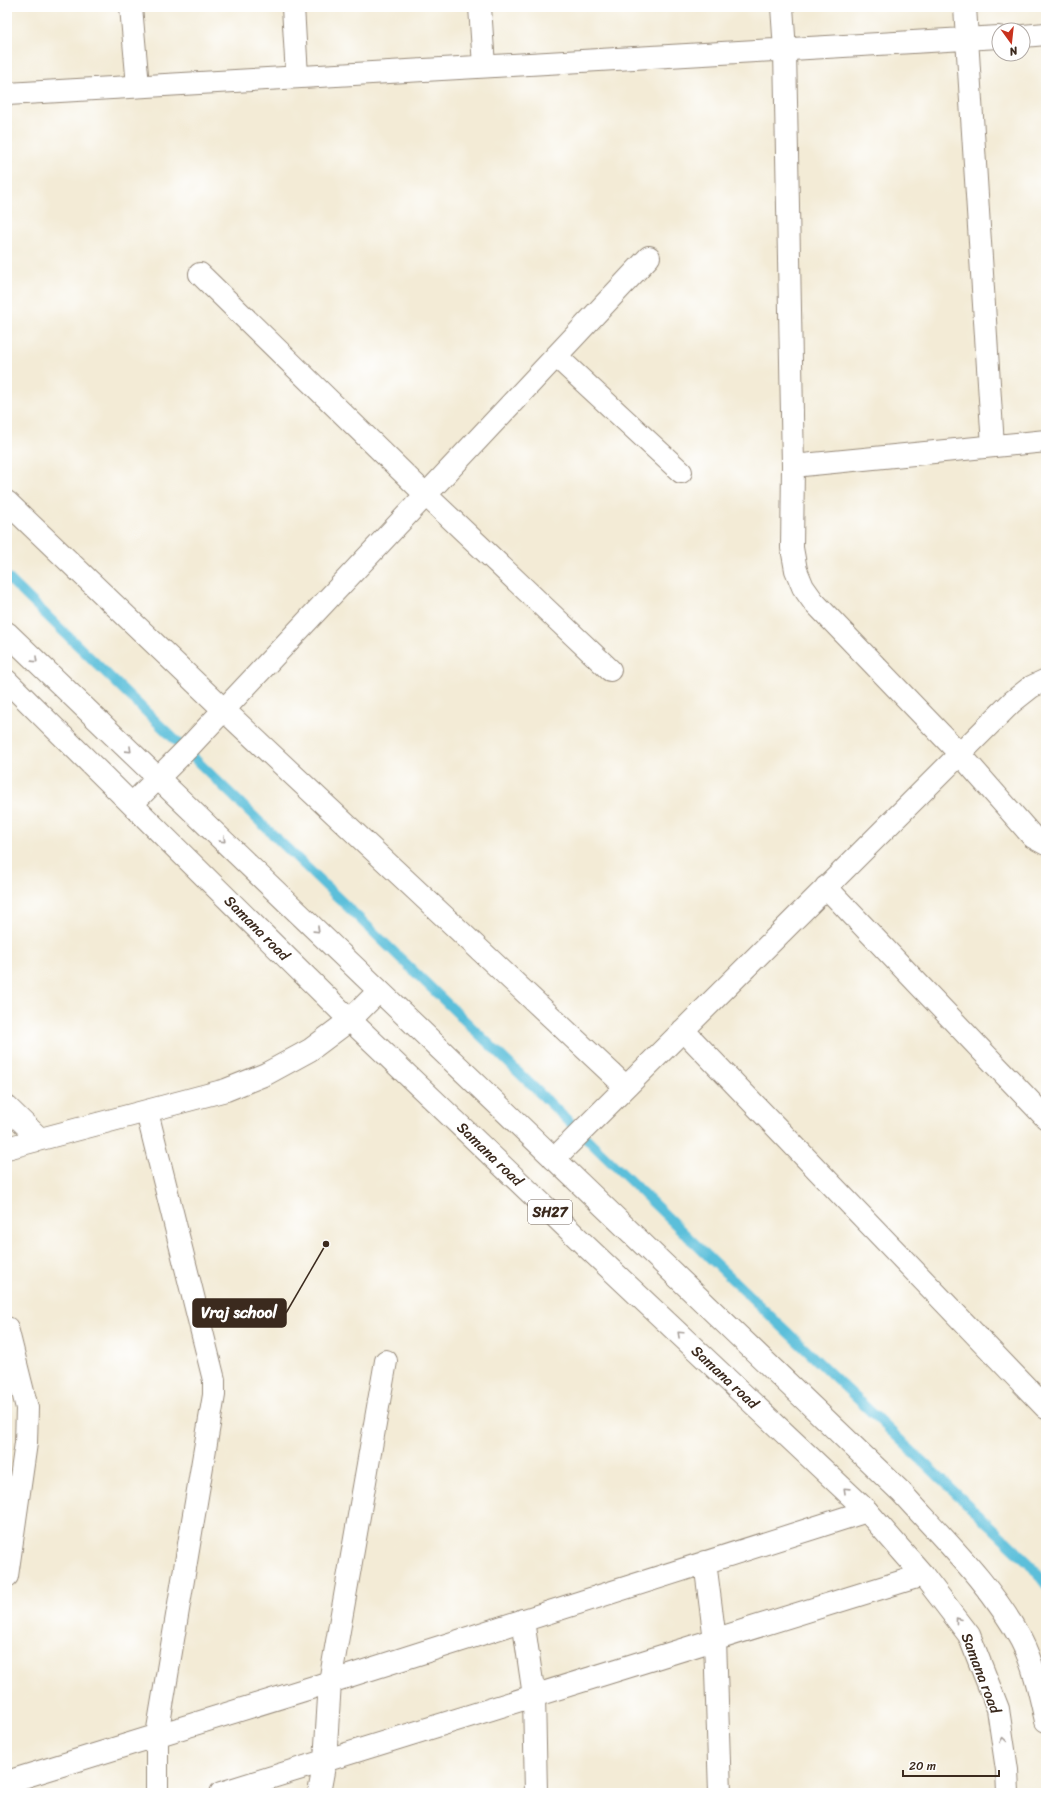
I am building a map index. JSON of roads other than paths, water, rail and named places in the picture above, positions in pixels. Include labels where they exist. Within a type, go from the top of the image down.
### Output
[{"type":"street","points":[[132,7],[138,86]]},
{"type":"street","points":[[293,7],[297,76]]},
{"type":"street","points":[[480,7],[484,66]]},
{"type":"street","points":[[782,7],[785,50],[793,466],[792,548],[796,570],[803,587],[813,601],[960,754],[1033,837],[1046,844]]},
{"type":"street","points":[[965,7],[993,446]]},
{"type":"street","points":[[1031,35],[1046,34]]},
{"type":"street","points":[[7,94],[297,76],[991,38]]},
{"type":"street","points":[[132,804],[224,710],[649,257]]},
{"type":"street","points":[[200,274],[426,495],[610,670]]},
{"type":"street","points":[[556,356],[681,472]]},
{"type":"street","points":[[793,466],[1046,441]]},
{"type":"street","points":[[7,502],[224,710],[626,1087]]},
{"type":"street","name":"SH27","points":[[7,633],[901,1492],[988,1589],[1021,1641],[1042,1685],[1046,1721]]},
{"type":"street","points":[[554,1159],[1012,702],[1031,687],[1046,680]]},
{"type":"street","name":"Samana road","points":[[7,681],[350,1020],[582,1243],[867,1510],[923,1575],[969,1635],[998,1709],[1007,1770],[1008,1793]]},
{"type":"street","points":[[826,887],[1046,1118]]},
{"type":"street","points":[[7,1148],[226,1090],[266,1074],[310,1050],[350,1020],[379,991]]},
{"type":"street","points":[[683,1030],[1046,1408]]},
{"type":"street","points":[[7,1106],[40,1140]]},
{"type":"street","points":[[147,1112],[214,1380],[214,1395],[157,1735],[157,1793]]},
{"type":"street","points":[[7,1328],[27,1408],[26,1443],[7,1576]]},
{"type":"street","points":[[319,1793],[325,1761],[330,1682],[386,1361]]},
{"type":"street","points":[[7,1782],[330,1682],[867,1510]]},
{"type":"street","points":[[705,1562],[715,1640],[720,1793]]},
{"type":"street","points":[[221,1793],[923,1575]]},
{"type":"street","points":[[523,1620],[534,1696],[536,1793]]},
{"type":"waterway","points":[[7,577],[714,1262],[1029,1563],[1046,1585]]},
{"type":"place","name":"Vraj school","points":[[326,1244]]}]
